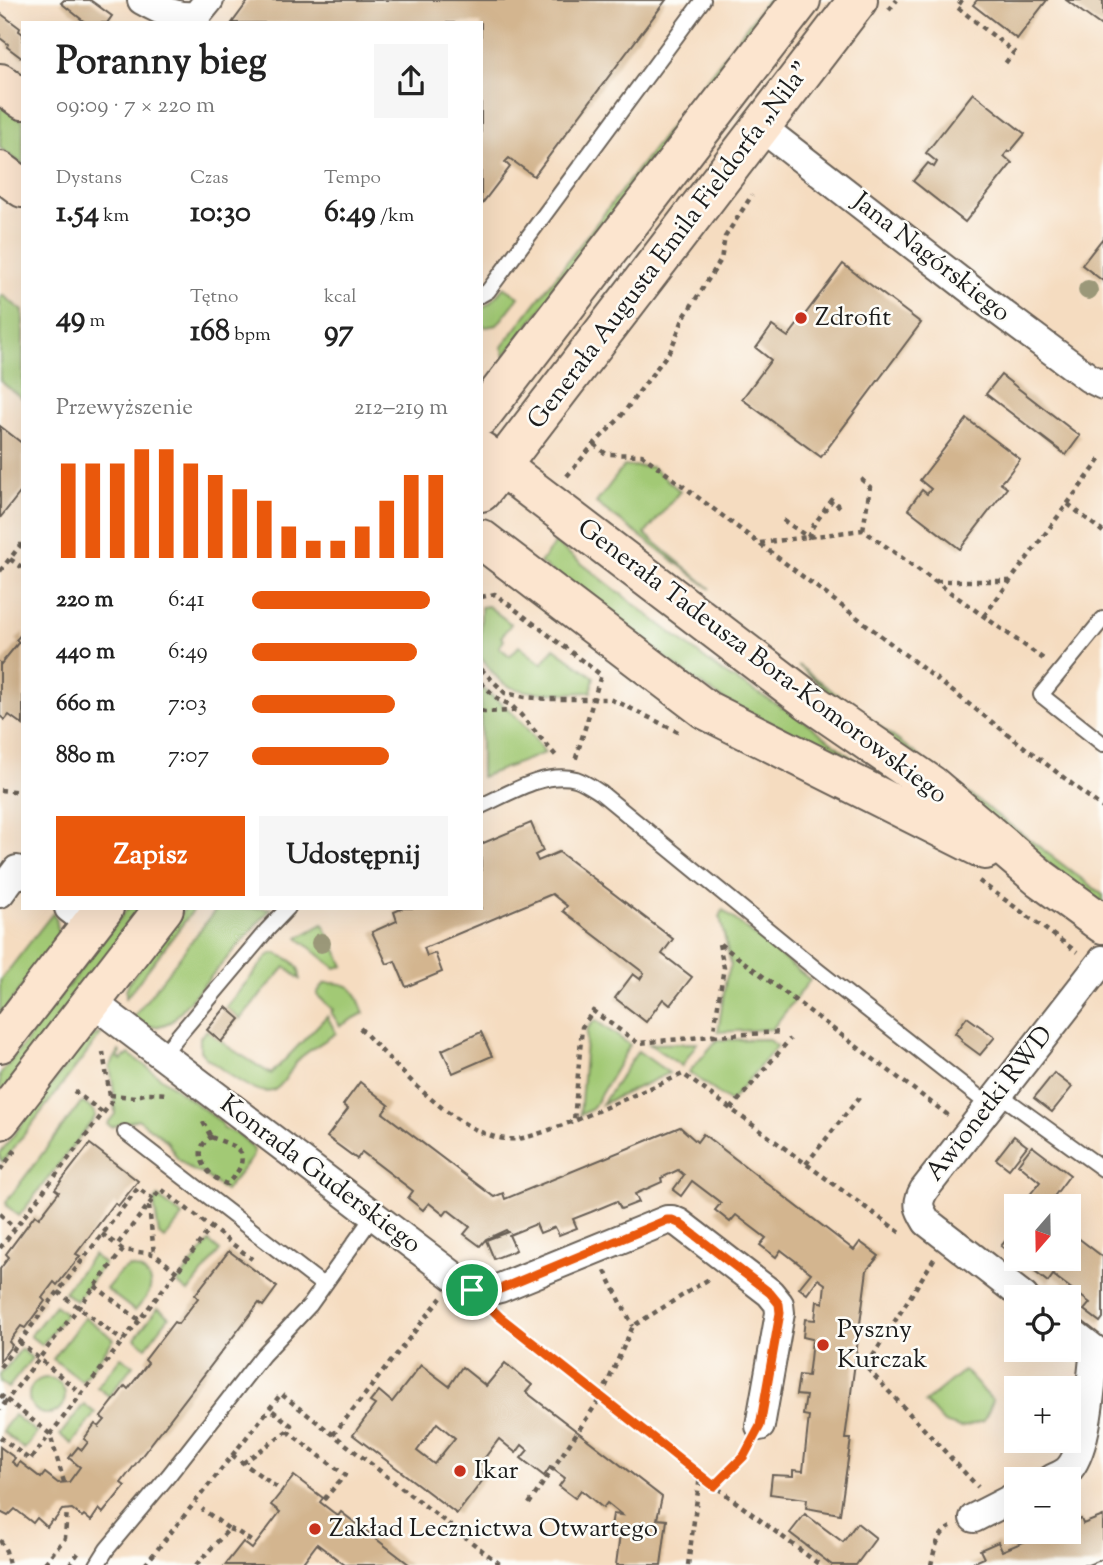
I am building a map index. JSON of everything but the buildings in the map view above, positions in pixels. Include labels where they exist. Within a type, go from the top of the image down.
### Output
[{"type":"street","points":[[142,0],[177,16],[199,13]]},
{"type":"street","name":"Generała Augusta Emila Fieldorfa „Nila”","points":[[483,413],[800,0]]},
{"type":"street","name":"Generała Augusta Emila Fieldorfa „Nila”","points":[[488,470],[761,127],[858,0]]},
{"type":"street","points":[[0,83],[21,99]]},
{"type":"street","name":"Jana Nagórskiego","points":[[761,127],[992,306],[1089,378],[1103,385]]},
{"type":"street","points":[[0,171],[21,187]]},
{"type":"street","name":"Generała Tadeusza Bora-Komorowskiego","points":[[488,470],[545,501],[809,701],[931,785],[1040,877],[1103,923]]},
{"type":"street","name":"Generała Tadeusza Bora-Komorowskiego","points":[[483,541],[706,710],[1040,877]]},
{"type":"street","points":[[0,893],[21,869]]},
{"type":"street","points":[[0,1120],[161,910]]},
{"type":"street","points":[[0,1044],[88,914]]},
{"type":"street","name":"Awionetki RWD","points":[[1008,1285],[927,1222],[918,1202],[924,1190],[1100,964]]},
{"type":"street","name":"Konrada Guderskiego","points":[[92,1002],[464,1284]]},
{"type":"street","points":[[464,1284],[488,1292],[500,1289],[658,1223],[672,1220],[734,1264],[770,1293],[779,1304],[780,1313],[760,1426]]},
{"type":"street","points":[[1069,1467],[1085,1431],[1095,1350],[1081,1339]]},
{"type":"lane","points":[[483,294],[488,291],[703,0]]},
{"type":"lane","points":[[1103,619],[1041,695],[1103,744]]},
{"type":"lane","points":[[483,805],[545,778],[573,778],[584,782],[601,793],[817,970],[995,1100],[1103,1169]]},
{"type":"lane","points":[[162,1055],[286,910]]},
{"type":"lane","points":[[125,1132],[323,1285]]},
{"type":"lane","points":[[97,1565],[263,1355],[310,1305],[374,1215]]},
{"type":"path","points":[[962,0],[957,7],[1014,52],[1003,66]]},
{"type":"path","points":[[545,501],[619,418],[671,349]]},
{"type":"path","points":[[594,444],[606,454],[642,455],[1103,808]]},
{"type":"path","points":[[984,616],[1103,456]]},
{"type":"path","points":[[861,479],[870,487],[863,530]]},
{"type":"path","points":[[808,537],[832,500],[840,507]]},
{"type":"path","points":[[1068,504],[1103,531]]},
{"type":"path","points":[[783,520],[808,537]]},
{"type":"path","points":[[759,543],[863,530],[1049,664]]},
{"type":"path","points":[[0,571],[21,545]]},
{"type":"path","points":[[10,559],[21,567]]},
{"type":"path","points":[[935,581],[1010,581]]},
{"type":"path","points":[[483,597],[495,594],[601,675],[579,747]]},
{"type":"path","points":[[483,671],[505,693],[547,699],[609,699],[684,735]]},
{"type":"path","points":[[483,685],[499,700],[511,705],[549,746]]},
{"type":"path","points":[[483,712],[515,710]]},
{"type":"path","points":[[0,790],[21,792]]},
{"type":"path","points":[[968,876],[1100,964]]},
{"type":"path","points":[[713,1037],[724,967],[719,944],[971,1131]]},
{"type":"path","points":[[574,1121],[582,1027],[593,1012],[638,1043],[782,1032]]},
{"type":"path","points":[[360,1028],[414,1083],[444,1109],[468,1126],[495,1138],[518,1139],[574,1121],[682,1074],[903,1235]]},
{"type":"path","points":[[731,1110],[790,1039]]},
{"type":"path","points":[[0,1248],[111,1103],[103,1052]]},
{"type":"path","points":[[74,1091],[103,1113]]},
{"type":"path","points":[[110,1095],[135,1097],[147,1093],[163,1093],[176,1096]]},
{"type":"path","points":[[806,1164],[862,1094]]},
{"type":"path","points":[[201,1115],[211,1137],[234,1146],[242,1153],[240,1170],[227,1184],[217,1180],[202,1161],[204,1142],[211,1137]]},
{"type":"path","points":[[0,1367],[138,1188],[153,1199]]},
{"type":"path","points":[[117,1245],[161,1189],[211,1228]]},
{"type":"path","points":[[149,1205],[154,1254]]},
{"type":"path","points":[[0,1214],[15,1228]]},
{"type":"path","points":[[0,1437],[30,1460],[217,1220]]},
{"type":"path","points":[[102,1234],[123,1250],[154,1254],[177,1272]]},
{"type":"path","points":[[0,1410],[123,1250]]},
{"type":"path","points":[[595,1250],[633,1326]]},
{"type":"path","points":[[924,1251],[935,1258],[866,1367],[996,1507],[945,1530],[934,1549],[931,1565]]},
{"type":"path","points":[[529,1504],[601,1397],[633,1326],[734,1264]]},
{"type":"path","points":[[333,1435],[464,1284],[500,1317],[601,1397],[820,1565]]},
{"type":"path","points":[[95,1286],[139,1320]]},
{"type":"path","points":[[58,1292],[123,1341]]},
{"type":"path","points":[[19,1342],[82,1394]]},
{"type":"path","points":[[145,1565],[281,1394],[501,1565]]},
{"type":"path","points":[[0,1395],[50,1434],[64,1482]]},
{"type":"path","points":[[243,1463],[287,1431],[291,1425],[269,1408]]},
{"type":"path","points":[[714,1486],[744,1456],[760,1426]]},
{"type":"path","points":[[287,1431],[345,1475],[321,1503]]},
{"type":"path","points":[[232,1455],[282,1491]]},
{"type":"path","points":[[688,1565],[700,1475]]},
{"type":"path","points":[[202,1508],[229,1529],[255,1544]]},
{"type":"path","points":[[45,1563],[65,1538],[67,1509]]},
{"type":"path","points":[[196,1565],[229,1529]]},
{"type":"path","points":[[0,1540],[9,1565]]},
{"type":"green space","points":[[767,0],[778,0],[505,356],[502,347]]},
{"type":"green space","points":[[0,104],[21,120],[21,164],[0,148]]},
{"type":"green space","points":[[504,287],[519,297],[497,325],[486,327],[483,325],[483,308]]},
{"type":"green space","points":[[2,295],[21,309],[21,397],[0,381]]},
{"type":"green space","points":[[624,466],[652,467],[680,491],[645,534],[711,589],[596,503]]},
{"type":"green space","points":[[555,543],[722,672],[802,719],[857,762],[855,765],[726,701],[692,678],[540,563]]},
{"type":"green space","points":[[488,606],[511,624],[501,637],[504,640],[499,647],[510,656],[519,646],[542,664],[554,648],[594,677],[591,692],[533,692],[503,683],[483,661],[483,607]]},
{"type":"green space","points":[[798,665],[1103,895],[1103,905],[850,712]]},
{"type":"green space","points":[[483,689],[521,722],[545,753],[483,776]]},
{"type":"green space","points":[[126,910],[138,910],[115,945],[0,1095],[0,1075]]},
{"type":"green space","points":[[183,910],[193,910],[126,998],[129,982]]},
{"type":"green space","points":[[215,910],[269,910],[172,1021],[152,1027],[133,1018]]},
{"type":"green space","points":[[723,910],[810,980],[772,1029],[718,1032],[726,979],[731,965],[720,917]]},
{"type":"green space","points":[[53,913],[59,936],[0,1016],[0,981]]},
{"type":"green space","points":[[323,924],[344,966],[335,968],[298,938]]},
{"type":"green space","points":[[275,953],[296,965],[300,979],[285,967],[240,1019],[226,1007],[269,955]]},
{"type":"green space","points":[[325,983],[342,984],[352,989],[364,1013],[340,1026],[331,1012],[333,1010],[317,995]]},
{"type":"green space","points":[[327,1016],[336,1033],[300,1058],[280,1086],[269,1092],[240,1082],[200,1051],[200,1037],[207,1030],[271,1074]]},
{"type":"green space","points":[[595,1020],[630,1045],[592,1109],[580,1115],[587,1029]]},
{"type":"green space","points":[[101,1034],[3,1162],[0,1153],[84,1042]]},
{"type":"green space","points":[[767,1039],[777,1046],[730,1102],[689,1072],[717,1040]]},
{"type":"green space","points":[[697,1043],[682,1066],[649,1044]]},
{"type":"green space","points":[[119,1051],[121,1053],[118,1058],[122,1060],[129,1054],[221,1122],[224,1129],[241,1136],[254,1150],[252,1158],[225,1191],[177,1158],[167,1141],[138,1119],[112,1127],[107,1124],[115,1114],[110,1066]]},
{"type":"green space","points":[[638,1051],[669,1073],[602,1104]]},
{"type":"green space","points":[[84,1103],[95,1112],[95,1117],[19,1216],[6,1202],[80,1104]]},
{"type":"green space","points":[[158,1197],[183,1216],[165,1239],[159,1235],[154,1203]]},
{"type":"green space","points":[[209,1242],[220,1251],[188,1292],[177,1283]]},
{"type":"green space","points":[[93,1255],[104,1264],[76,1301],[64,1292]]},
{"type":"green space","points":[[129,1267],[144,1273],[150,1285],[147,1296],[135,1311],[106,1289],[120,1272]]},
{"type":"green space","points":[[55,1305],[66,1314],[42,1345],[30,1336]]},
{"type":"green space","points":[[158,1308],[169,1317],[146,1347],[135,1338]]},
{"type":"green space","points":[[85,1317],[114,1339],[82,1381],[53,1359]]},
{"type":"green space","points":[[21,1349],[32,1358],[8,1388],[0,1382],[0,1375]]},
{"type":"green space","points":[[121,1357],[133,1365],[109,1396],[97,1387]]},
{"type":"green space","points":[[964,1370],[993,1401],[984,1421],[960,1428],[944,1423],[925,1402]]},
{"type":"green space","points":[[47,1378],[60,1383],[65,1396],[60,1409],[47,1414],[34,1409],[29,1396],[34,1383]]},
{"type":"green space","points":[[84,1404],[95,1413],[72,1444],[60,1435]]},
{"type":"green space","points":[[14,1415],[37,1433],[24,1449],[2,1431]]},
{"type":"place","name":"Zdrofit","points":[[801,318]]},
{"type":"place","name":"Pyszny Kurczak","points":[[823,1345]]},
{"type":"place","name":"Ikar","points":[[460,1471]]},
{"type":"place","name":"Zakład Lecznictwa Otwartego","points":[[315,1529]]},
{"type":"route","points":[[667,1220],[679,1223],[770,1293],[779,1304],[780,1313],[760,1426],[744,1456],[714,1486],[500,1317],[472,1290],[488,1292],[500,1289],[658,1223],[667,1220]]}]
